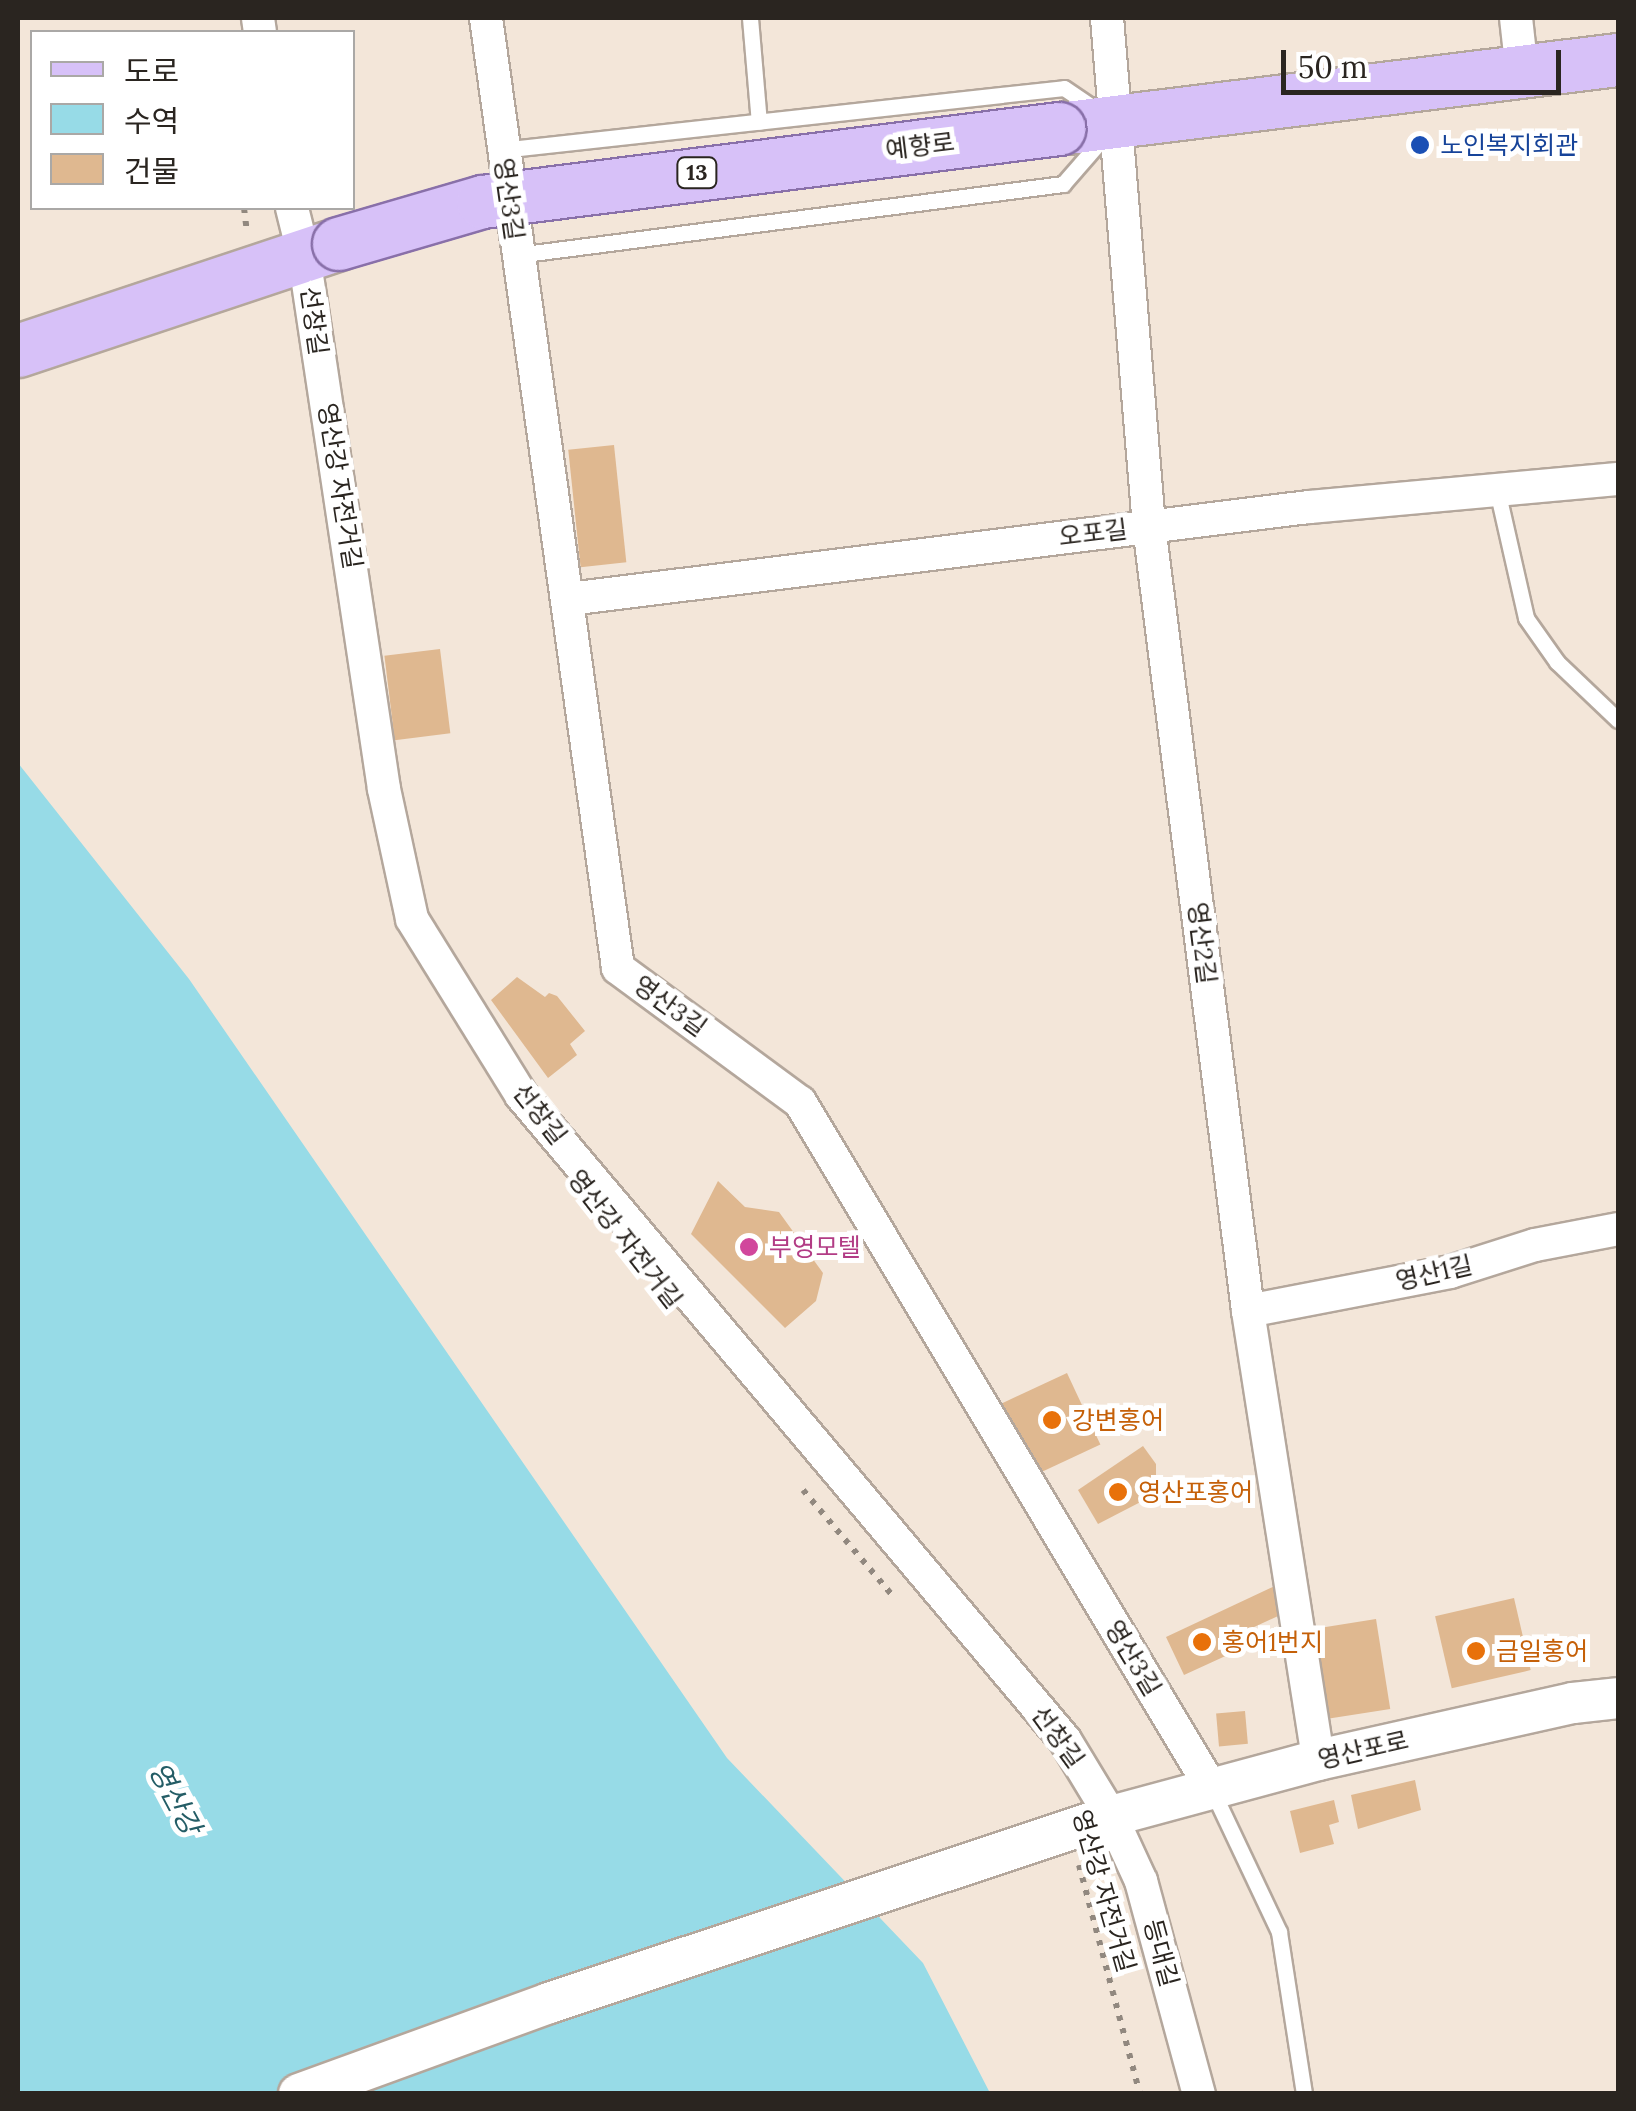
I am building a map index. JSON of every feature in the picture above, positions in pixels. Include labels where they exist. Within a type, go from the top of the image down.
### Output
[{"type":"main road","name":"예향로","points":[[285,251],[483,202],[1618,60]]},
{"type":"main road","name":"13","points":[[18,350],[285,251]]},
{"type":"street","name":"영산3길","points":[[486,18],[501,150],[569,599],[618,968],[800,1102],[1212,1789]]},
{"type":"street","name":"영산2길","points":[[1107,18],[1149,526],[1248,1311],[1318,1760]]},
{"type":"street","points":[[1516,18],[1522,72]]},
{"type":"street","name":"선창길","points":[[285,251],[412,919],[522,1094],[1065,1740],[1111,1816]]},
{"type":"street","name":"오포길","points":[[569,599],[1149,526],[1618,479]]},
{"type":"street","name":"영산1길","points":[[1248,1311],[1450,1272],[1535,1244],[1618,1230]]},
{"type":"street","name":"영산포로","points":[[298,2094],[548,2003],[1111,1816],[1318,1760],[1573,1703],[1618,1698]]},
{"type":"street","name":"등대길","points":[[1111,1816],[1141,1880],[1199,2094]]},
{"type":"lane","points":[[750,18],[759,122]]},
{"type":"lane","points":[[501,150],[1064,88],[1116,122],[1063,184],[517,256]]},
{"type":"lane","points":[[1497,490],[1526,618],[1557,662],[1618,720]]},
{"type":"lane","points":[[1212,1789],[1279,1932],[1304,2094]]},
{"type":"path","points":[[246,210],[285,251]]},
{"type":"path","points":[[797,1482],[896,1599]]},
{"type":"path","name":"영산강 자전거길","points":[[1057,1836],[1140,2094]]},
{"type":"water","name":"영산강","points":[[18,763],[189,979],[727,1758],[923,1963],[990,2093],[18,2093]]},
{"type":"building","points":[[614,445],[626,562],[581,567],[568,450]]},
{"type":"building","points":[[440,649],[450,733],[395,740],[384,656]]},
{"type":"building","points":[[517,977],[545,997],[549,993],[557,996],[585,1031],[570,1044],[577,1055],[548,1078],[491,1000]]},
{"type":"building","points":[[718,1181],[745,1207],[779,1212],[823,1273],[816,1301],[785,1328],[691,1234]]},
{"type":"building","points":[[1067,1373],[1100,1445],[1032,1476],[999,1405]]},
{"type":"building","points":[[1143,1446],[1156,1464],[1156,1494],[1098,1524],[1078,1490]]},
{"type":"building","points":[[1277,1585],[1289,1611],[1226,1640],[1232,1653],[1184,1675],[1166,1637]]},
{"type":"building","points":[[1514,1598],[1531,1670],[1452,1688],[1435,1616]]},
{"type":"building","points":[[1376,1619],[1390,1709],[1318,1720],[1304,1630]]},
{"type":"building","points":[[1245,1711],[1248,1744],[1219,1746],[1216,1714]]},
{"type":"building","points":[[1415,1780],[1421,1810],[1358,1829],[1351,1795]]},
{"type":"building","points":[[1334,1800],[1339,1822],[1329,1825],[1334,1844],[1300,1853],[1290,1811]]},
{"type":"place","name":"노인복지회관","points":[[1420,145]]},
{"type":"place","name":"부영모텔","points":[[749,1247]]},
{"type":"place","name":"강변홍어","points":[[1052,1420]]},
{"type":"place","name":"영산포홍어","points":[[1118,1492]]},
{"type":"place","name":"홍어1번지","points":[[1202,1642]]},
{"type":"place","name":"금일홍어","points":[[1476,1651]]}]
